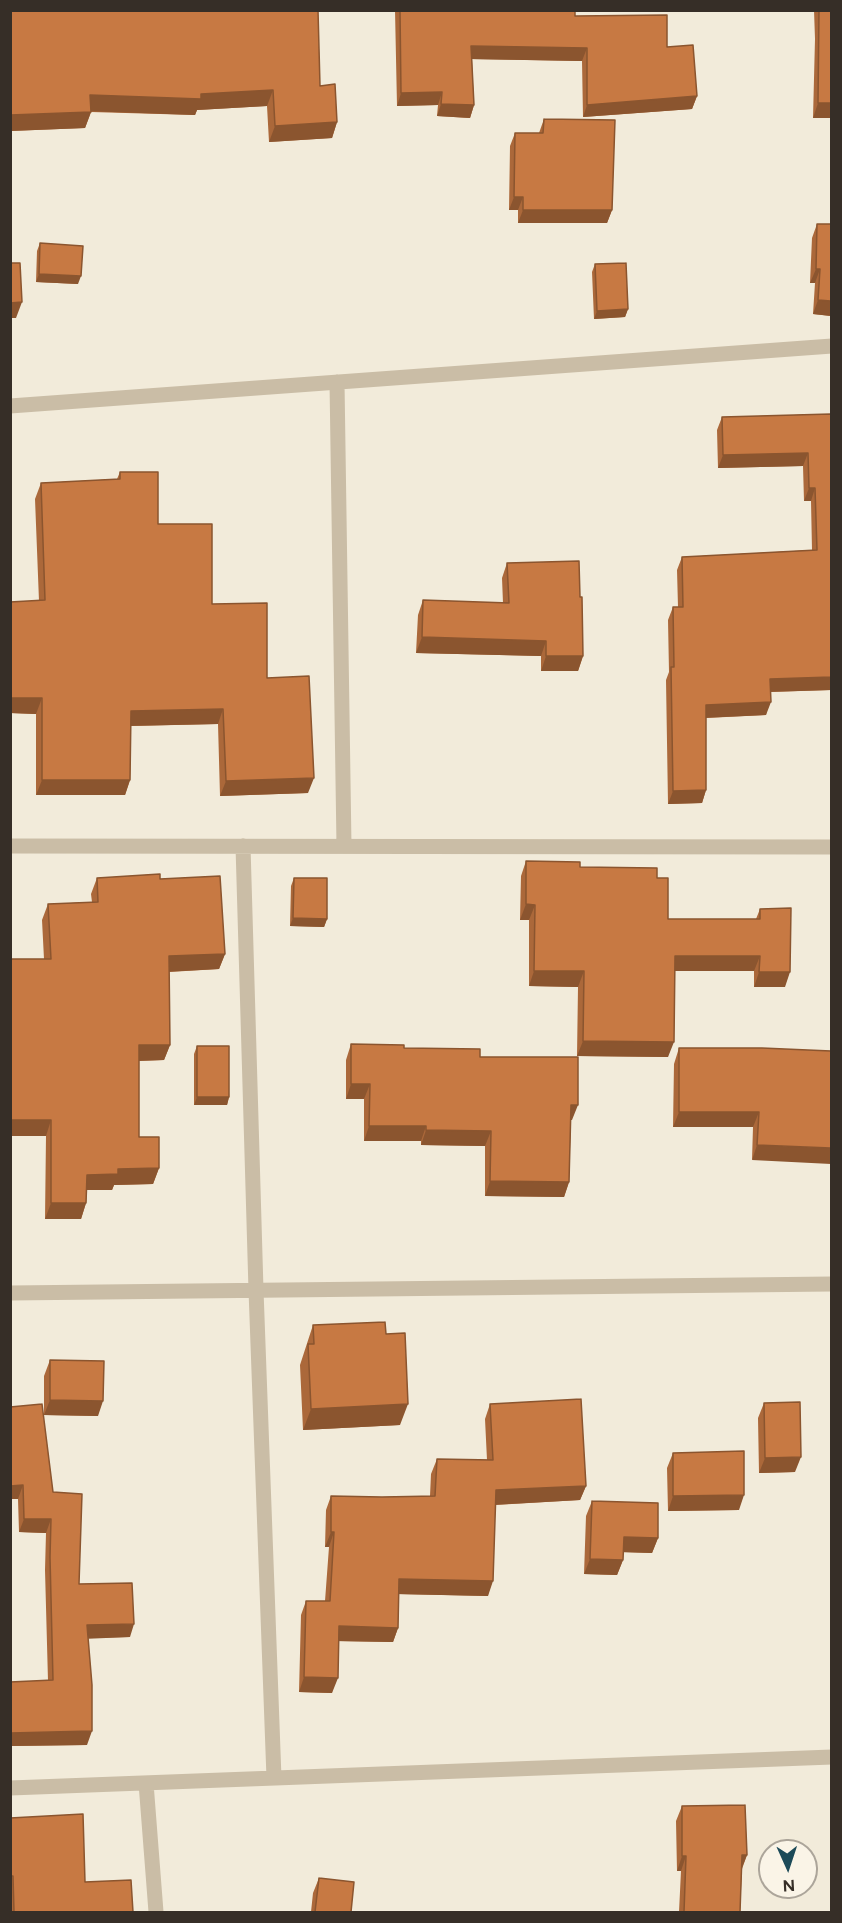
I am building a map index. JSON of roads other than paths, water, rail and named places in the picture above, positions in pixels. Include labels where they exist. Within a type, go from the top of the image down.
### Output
[{"type":"street","points":[[10,406],[831,346]]},
{"type":"street","points":[[337,382],[344,846]]},
{"type":"street","points":[[10,846],[831,847]]},
{"type":"street","points":[[243,846],[274,1778]]},
{"type":"street","points":[[10,1293],[831,1284]]},
{"type":"street","points":[[10,1788],[831,1757]]},
{"type":"street","points":[[146,1783],[156,1912]]}]
